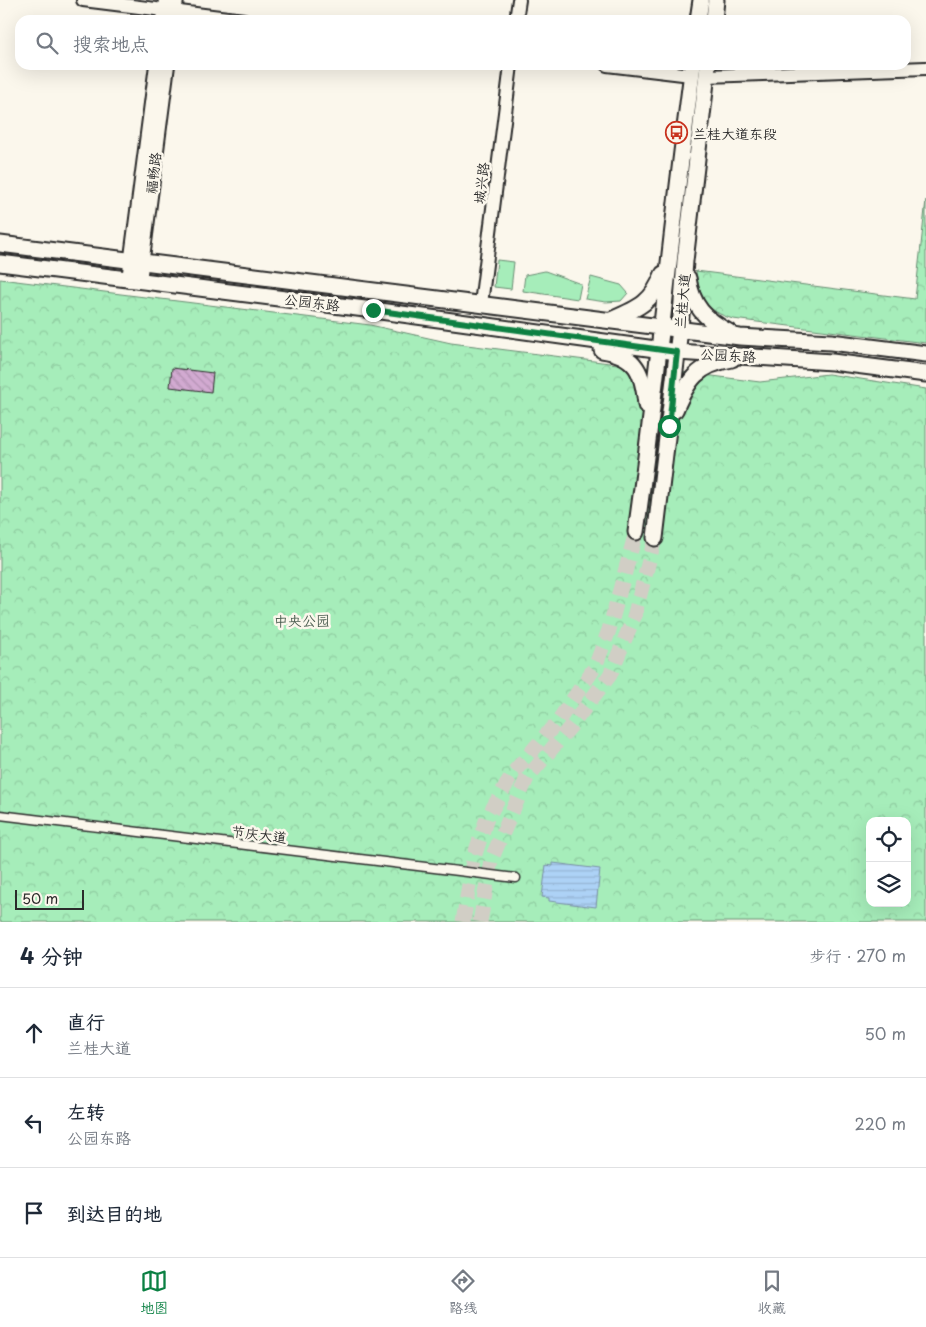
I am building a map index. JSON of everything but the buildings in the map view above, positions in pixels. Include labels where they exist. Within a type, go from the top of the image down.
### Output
[{"type":"main road","points":[[699,15],[701,0]]},
{"type":"main road","points":[[714,15],[716,0]]},
{"type":"main road","name":"福畅路","points":[[134,281],[156,70]]},
{"type":"main road","name":"福畅路","points":[[136,261],[166,70]]},
{"type":"main road","name":"兰桂大道","points":[[636,532],[670,257],[699,70]]},
{"type":"main road","name":"兰桂大道","points":[[655,538],[680,329],[699,70]]},
{"type":"main road","name":"公园东路","points":[[0,244],[740,337],[831,342],[926,354]]},
{"type":"main road","points":[[610,320],[644,304],[657,289],[670,257]]},
{"type":"main road","points":[[685,261],[690,292],[698,309],[714,324],[740,337]]},
{"type":"main road","name":"公园东路","points":[[0,264],[373,310],[677,352],[832,362],[926,374]]},
{"type":"main road","points":[[534,332],[557,343],[617,352],[638,368],[644,388],[649,439]]},
{"type":"main road","points":[[669,426],[685,387],[698,371],[726,360],[749,356]]},
{"type":"street","points":[[83,0],[206,15]]},
{"type":"street","points":[[517,15],[519,0]]},
{"type":"street","points":[[911,68],[926,68]]},
{"type":"street","name":"城兴路","points":[[481,304],[510,70]]},
{"type":"street","name":"节庆大道","points":[[0,815],[516,878]]},
{"type":"green space","points":[[926,200],[926,343],[733,319],[716,312],[710,307],[699,289],[696,271],[915,299]]},
{"type":"green space","points":[[497,260],[514,262],[511,289],[494,287]]},
{"type":"green space","points":[[545,271],[581,284],[578,299],[523,291],[525,275]]},
{"type":"green space","points":[[591,277],[621,285],[628,293],[621,301],[606,302],[585,299]]},
{"type":"green space","name":"中央公园","points":[[0,279],[370,325],[451,343],[760,382],[828,374],[926,389],[926,922],[0,922]]},
{"type":"water","points":[[553,863],[600,869],[596,907],[549,901],[549,898],[542,897],[546,865],[553,866]]},
{"type":"tunnel","points":[[463,922],[473,860],[487,818],[513,773],[558,721],[595,667],[609,630],[636,532]]},
{"type":"tunnel","points":[[480,922],[491,860],[527,778],[571,726],[610,675],[634,617],[655,538]]},
{"type":"place","name":"兰桂大道东段","points":[[677,133]]},
{"type":"route","points":[[373,310],[677,352],[669,426]]}]
